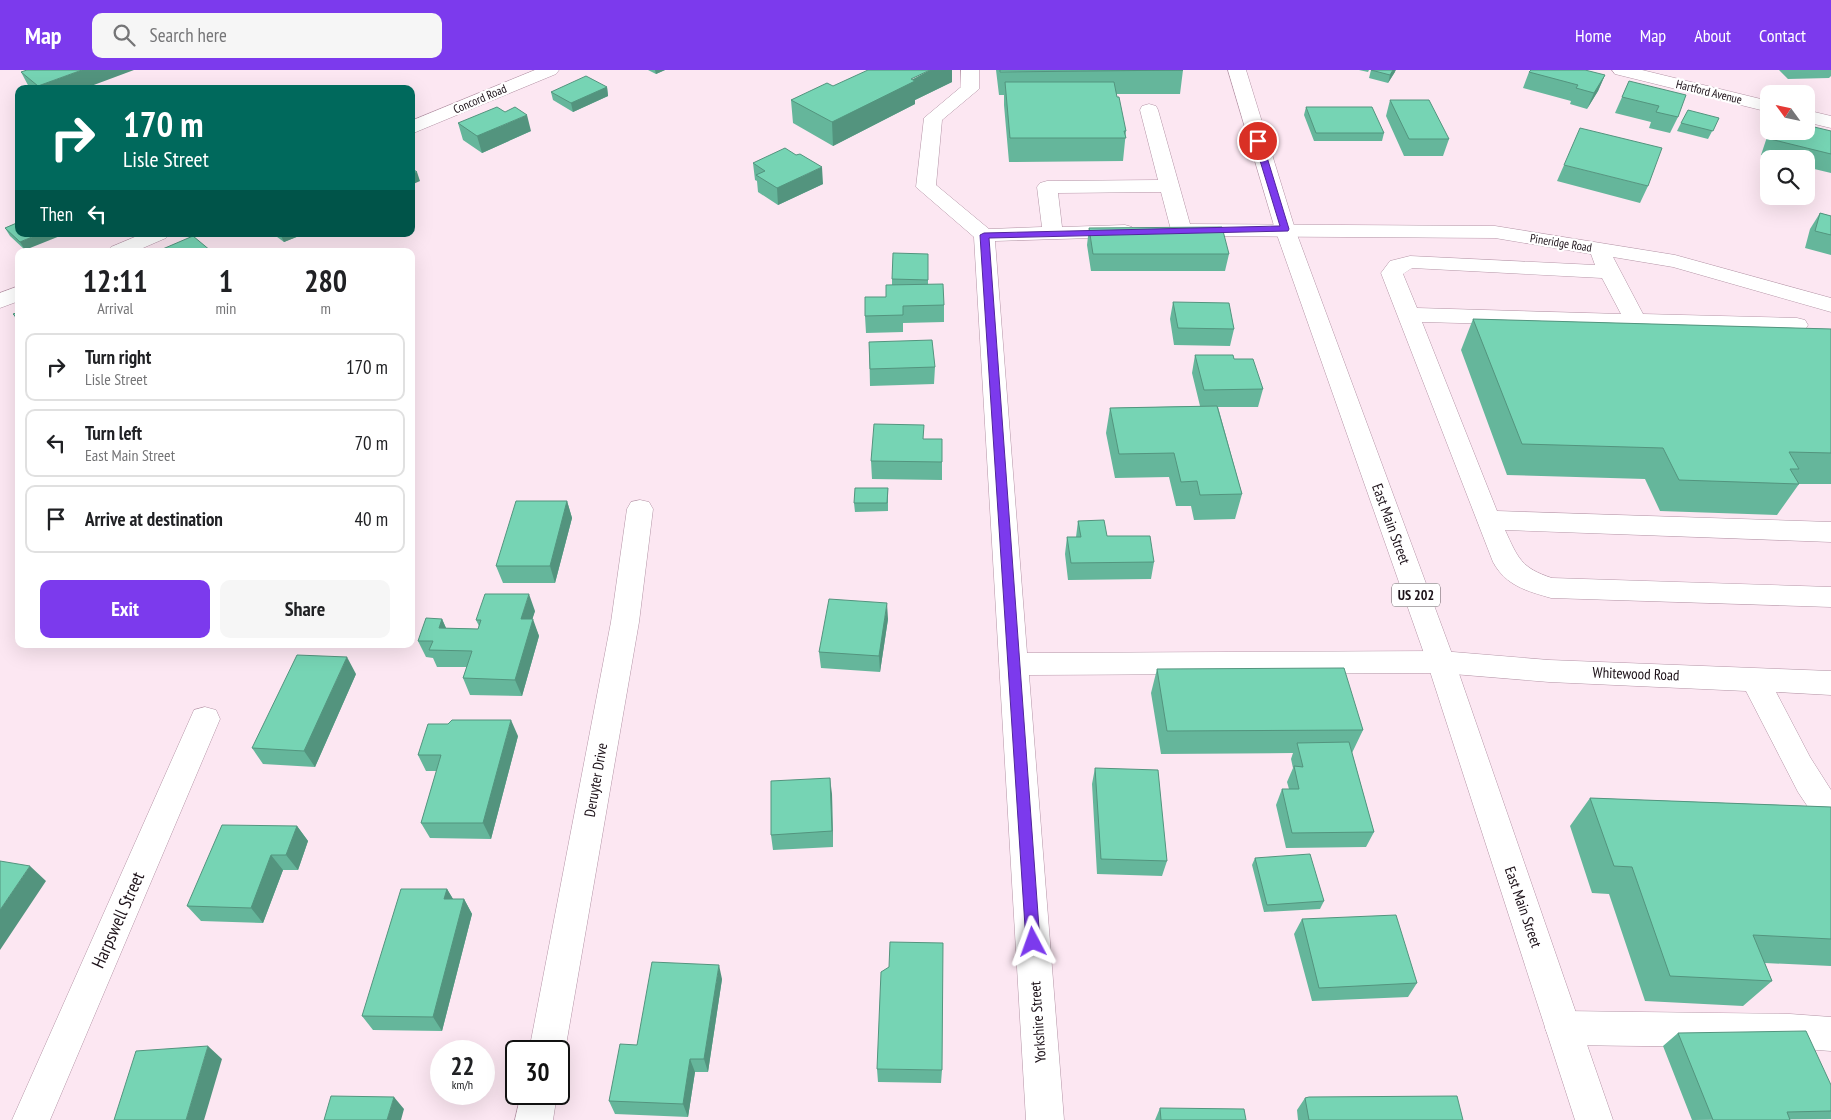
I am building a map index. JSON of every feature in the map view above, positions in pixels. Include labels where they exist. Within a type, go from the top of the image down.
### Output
[{"type":"main road","name":"Concord Road","points":[[415,126],[550,70]]},
{"type":"main road","points":[[970,70],[970,89],[933,118],[926,187],[984,235]]},
{"type":"main road","name":"East Main Street","points":[[1237,70],[1285,229],[1440,662],[1594,1120]]},
{"type":"main road","name":"Hartford Avenue","points":[[1621,70],[1760,105]]},
{"type":"main road","points":[[1149,110],[1181,230]]},
{"type":"main road","points":[[1815,118],[1831,122]]},
{"type":"main road","points":[[1053,233],[1048,187],[1170,186]]},
{"type":"main road","name":"Pineridge Road","points":[[984,235],[1153,230],[1285,229],[1495,232],[1676,262],[1831,305]]},
{"type":"main road","name":"Yorkshire Street","points":[[984,235],[1045,1120]]},
{"type":"main road","points":[[125,248],[152,237]]},
{"type":"main road","points":[[1598,249],[1635,320]]},
{"type":"main road","points":[[1609,272],[1410,262],[1398,266],[1392,273],[1506,562],[1524,579],[1552,588],[1831,597]]},
{"type":"main road","points":[[0,300],[15,294]]},
{"type":"main road","points":[[1409,315],[1797,325]]},
{"type":"main road","name":"Deruyter Drive","points":[[549,1040],[625,622],[640,509]]},
{"type":"main road","points":[[1488,520],[1831,532]]},
{"type":"main road","name":"Whitewood Road","points":[[1014,664],[1440,662],[1550,671],[1831,683]]},
{"type":"main road","points":[[1755,680],[1790,751],[1820,801],[1831,815]]},
{"type":"main road","name":"Harpswell Street","points":[[31,1120],[205,719]]},
{"type":"main road","points":[[1563,1028],[1790,1031],[1831,1034]]},
{"type":"main road","points":[[534,1120],[537,1105]]},
{"type":"building","points":[[27,70],[82,70],[41,85],[37,85],[21,72]]},
{"type":"building","points":[[868,70],[930,70],[911,79],[915,81],[832,122],[791,100],[827,83],[833,86]]},
{"type":"building","points":[[1000,70],[1183,70],[1000,72]]},
{"type":"building","points":[[1371,70],[1393,70],[1390,75]]},
{"type":"building","points":[[1531,70],[1585,70],[1605,75],[1594,93],[1576,88],[1578,85],[1529,72]]},
{"type":"building","points":[[586,76],[607,87],[571,103],[551,92]]},
{"type":"building","points":[[1629,81],[1686,95],[1678,117],[1656,112],[1659,106],[1622,97]]},
{"type":"building","points":[[1005,82],[1114,82],[1117,97],[1119,97],[1126,138],[1010,138]]},
{"type":"building","points":[[1390,100],[1429,100],[1449,139],[1409,139]]},
{"type":"building","points":[[497,107],[505,112],[515,107],[527,115],[477,136],[458,123]]},
{"type":"building","points":[[1306,107],[1372,107],[1384,133],[1316,133]]},
{"type":"building","points":[[1688,110],[1719,118],[1713,131],[1681,123]]},
{"type":"building","points":[[1815,127],[1831,131],[1831,154],[1774,140],[1815,140]]},
{"type":"building","points":[[1580,128],[1662,148],[1648,186],[1564,165]]},
{"type":"building","points":[[785,148],[796,155],[800,154],[822,167],[777,188],[756,175],[765,171],[753,163]]},
{"type":"building","points":[[1820,213],[1831,216],[1831,235],[1815,231]]},
{"type":"building","points":[[15,224],[15,237],[32,237],[20,242],[5,228]]},
{"type":"building","points":[[1222,227],[1229,254],[1093,254],[1089,228]]},
{"type":"building","points":[[194,237],[207,248],[165,248]]},
{"type":"building","points":[[893,253],[928,254],[928,280],[892,279]]},
{"type":"building","points":[[943,284],[944,305],[903,306],[903,315],[865,316],[865,297],[886,297],[886,285]]},
{"type":"building","points":[[1173,302],[1229,303],[1234,329],[1178,328]]},
{"type":"building","points":[[1473,319],[1831,329],[1831,453],[1789,452],[1799,469],[1790,469],[1799,484],[1679,480],[1663,448],[1522,444]]},
{"type":"building","points":[[932,340],[935,367],[870,369],[869,342]]},
{"type":"building","points":[[1195,355],[1233,355],[1234,359],[1253,359],[1263,389],[1204,390]]},
{"type":"building","points":[[1217,406],[1242,494],[1200,495],[1197,481],[1181,482],[1174,453],[1119,454],[1110,408]]},
{"type":"building","points":[[874,424],[924,425],[923,439],[942,439],[942,462],[871,461]]},
{"type":"building","points":[[855,488],[888,488],[887,503],[854,503]]},
{"type":"building","points":[[516,501],[567,501],[550,566],[496,566]]},
{"type":"building","points":[[1104,520],[1107,536],[1150,536],[1154,562],[1071,563],[1067,537],[1081,537],[1078,521]]},
{"type":"building","points":[[485,594],[529,594],[521,619],[533,619],[515,680],[463,678],[472,651],[429,650],[433,641],[418,641],[426,618],[442,619],[439,628],[478,629],[481,620],[476,620]]},
{"type":"building","points":[[829,599],[887,603],[879,656],[819,652]]},
{"type":"building","points":[[297,655],[347,657],[304,751],[252,748]]},
{"type":"building","points":[[1344,668],[1363,730],[1167,731],[1157,669]]},
{"type":"building","points":[[452,720],[511,720],[483,823],[421,823],[441,755],[418,755],[428,724],[448,724]]},
{"type":"building","points":[[1349,742],[1374,832],[1292,833],[1282,789],[1299,789],[1294,766],[1303,767],[1297,743]]},
{"type":"building","points":[[1095,768],[1158,770],[1167,861],[1101,859]]},
{"type":"building","points":[[830,778],[832,831],[771,835],[771,781]]},
{"type":"building","points":[[1590,798],[1831,807],[1831,939],[1753,935],[1772,981],[1670,976],[1632,867],[1614,866]]},
{"type":"building","points":[[222,825],[297,826],[286,855],[271,855],[251,908],[187,906]]},
{"type":"building","points":[[1310,854],[1324,901],[1267,905],[1255,858]]},
{"type":"building","points":[[0,861],[30,866],[0,910]]},
{"type":"building","points":[[401,889],[447,889],[444,899],[464,899],[433,1017],[362,1016]]},
{"type":"building","points":[[1396,915],[1417,983],[1319,988],[1302,919]]},
{"type":"building","points":[[890,942],[943,943],[942,1070],[877,1069],[881,972],[889,967]]},
{"type":"building","points":[[652,962],[719,965],[704,1059],[690,1059],[683,1104],[609,1101],[620,1044],[637,1045]]},
{"type":"building","points":[[1806,1031],[1831,1085],[1831,1111],[1787,1112],[1790,1120],[1713,1120],[1678,1033]]},
{"type":"building","points":[[208,1046],[186,1120],[114,1120],[136,1051]]},
{"type":"building","points":[[331,1096],[394,1097],[387,1120],[324,1120]]},
{"type":"building","points":[[1457,1096],[1463,1120],[1309,1120],[1305,1098],[1309,1097]]},
{"type":"building","points":[[1160,1108],[1244,1109],[1246,1120],[1161,1120]]},
{"type":"route","points":[[1033,942],[984,235],[1285,229],[1258,141]]}]
